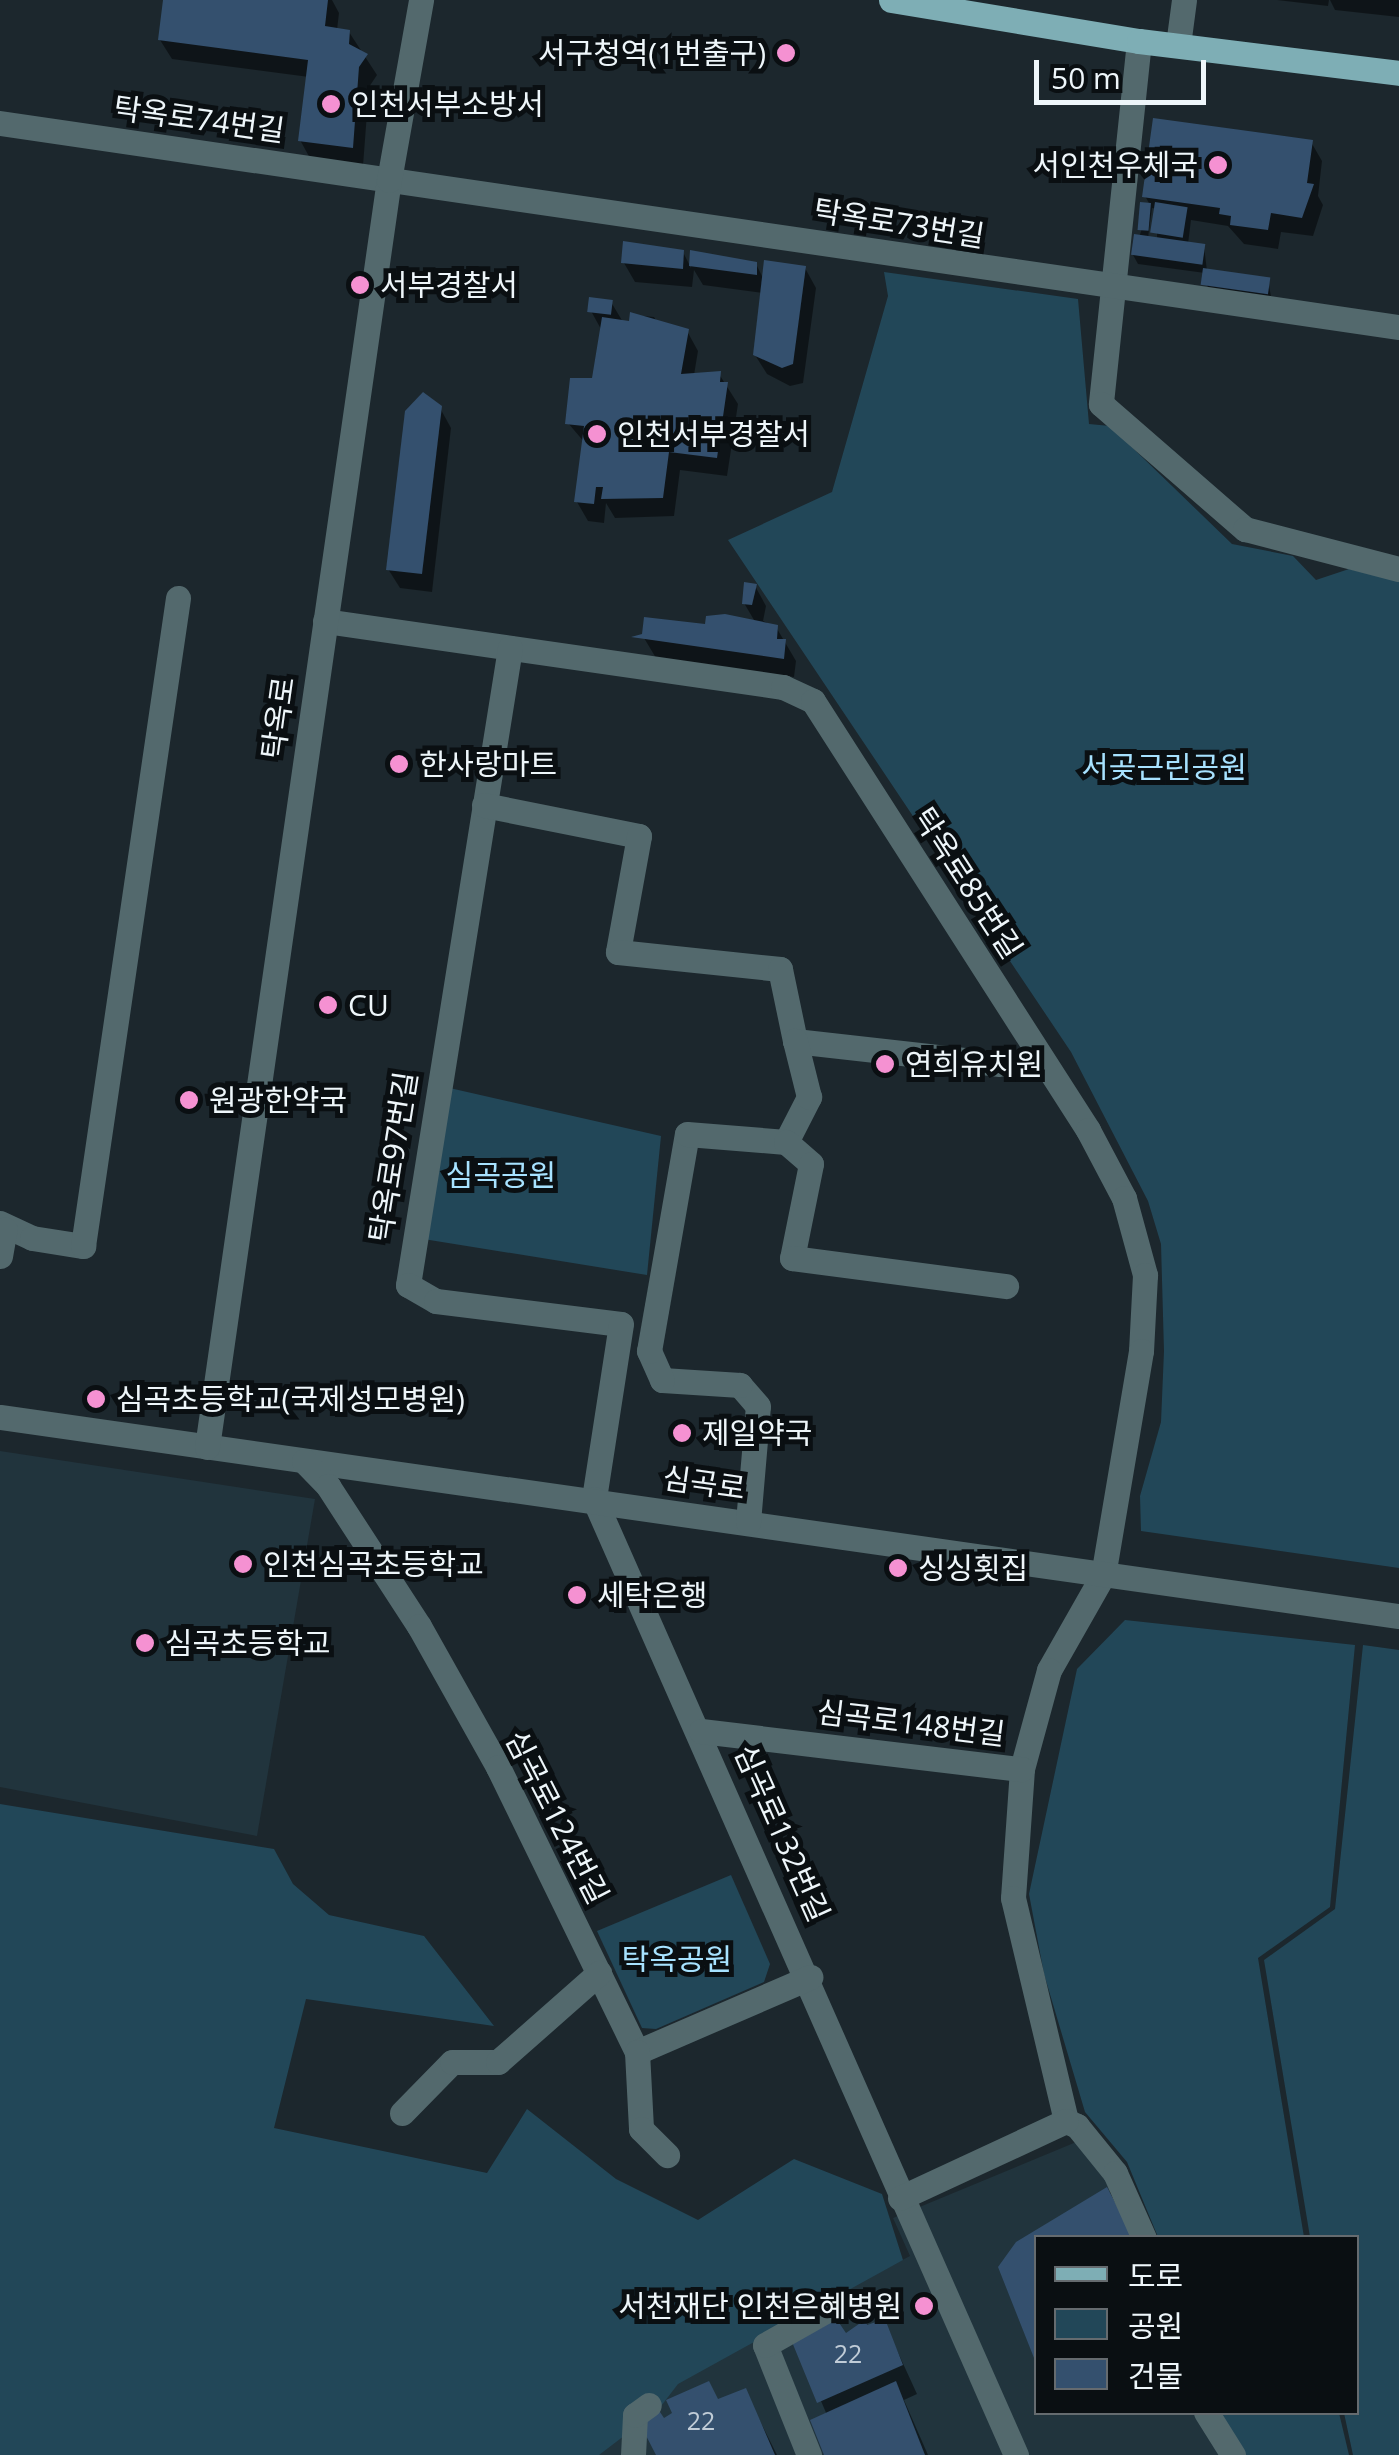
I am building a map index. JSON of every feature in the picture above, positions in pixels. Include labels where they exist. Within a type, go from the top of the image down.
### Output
[{"type":"main road","points":[[891,0],[1139,41],[1399,73]]},
{"type":"street","name":"탁옥로","points":[[207,1447],[389,180],[421,0]]},
{"type":"street","points":[[1178,45],[1184,0]]},
{"type":"street","points":[[1139,41],[1108,288],[1101,404],[1244,530],[1399,568]]},
{"type":"street","name":"탁옥로74번길","points":[[0,122],[389,180]]},
{"type":"street","name":"탁옥로73번길","points":[[389,180],[1108,288],[1399,327]]},
{"type":"street","points":[[0,1256],[3,1226],[83,1246],[178,598]]},
{"type":"street","name":"탁옥로85번길","points":[[324,622],[784,687],[813,701],[1056,1080],[1124,1198],[1146,1275],[1140,1351],[1104,1575]]},
{"type":"street","name":"탁옥로97번길","points":[[510,648],[408,1284],[436,1302],[621,1324],[594,1499]]},
{"type":"street","points":[[484,806],[639,836],[618,952],[780,969],[809,1097],[786,1142]]},
{"type":"street","points":[[795,1041],[1000,1064]]},
{"type":"street","points":[[748,1522],[758,1406],[740,1385],[662,1380],[649,1351],[687,1134],[786,1142],[811,1164],[792,1258],[1006,1286]]},
{"type":"street","name":"심곡로","points":[[0,1417],[1399,1616]]},
{"type":"street","name":"심곡로124번길","points":[[304,1461],[328,1486],[419,1626],[498,1767],[637,2052]]},
{"type":"street","name":"심곡로132번길","points":[[594,1499],[810,1977],[900,2198],[1016,2455]]},
{"type":"street","name":"심곡로148번길","points":[[701,1731],[1022,1769],[1049,1670],[1104,1575]]},
{"type":"street","points":[[1022,1769],[1013,1898],[1066,2121]]},
{"type":"street","points":[[402,2114],[452,2062],[498,2062],[598,1973]]},
{"type":"street","points":[[667,2154],[641,2129],[637,2052],[810,1977]]},
{"type":"street","points":[[900,2198],[1066,2121],[1077,2126],[1115,2174],[1143,2235]]},
{"type":"street","points":[[809,2455],[765,2344],[830,2309]]},
{"type":"street","points":[[633,2455],[635,2415],[649,2406]]},
{"type":"street","points":[[1208,2415],[1232,2455]]},
{"type":"shaded area","name":"심곡초등학교","points":[[0,1451],[315,1499],[257,1836],[0,1787]]},
{"type":"shaded area","name":"서천재단 인천은혜병원","points":[[1098,2133],[1122,2162],[1153,2235],[1034,2235],[1034,2415],[1211,2415],[1237,2455],[526,2455],[910,2256],[893,2218]]},
{"type":"green space","name":"서곶근린공원","points":[[884,272],[1078,299],[1089,424],[1110,426],[1232,544],[1293,556],[1316,580],[1349,569],[1399,581],[1399,1568],[1141,1531],[1140,1496],[1161,1422],[1164,1351],[1161,1244],[1148,1201],[1071,1052],[728,540],[832,492],[888,296]]},
{"type":"green space","name":"심곡공원","points":[[432,1084],[661,1136],[647,1275],[411,1237]]},
{"type":"green space","points":[[1125,1620],[1355,1645],[1330,1907],[1258,1958],[1304,2235],[1157,2235],[1127,2162],[1085,2112],[1044,1974],[1029,1894],[1077,1669]]},
{"type":"green space","points":[[1363,1645],[1399,1650],[1399,2455],[1353,2455],[1344,2415],[1359,2415],[1359,2235],[1310,2235],[1264,1960],[1335,1909]]},
{"type":"green space","points":[[0,1804],[274,1849],[293,1884],[329,1915],[424,1936],[494,2026],[306,1999],[274,2128],[487,2173],[527,2109],[616,2179],[698,2220],[794,2159],[882,2194],[903,2260],[678,2384],[658,2410],[599,2455],[0,2455]]},
{"type":"green space","name":"탁옥공원","points":[[731,1875],[770,1964],[764,1982],[656,2029],[642,2028],[597,1931]]},
{"type":"green space","points":[[1212,2415],[1339,2415],[1349,2455],[1237,2455]]},
{"type":"building","name":"인천서부소방서","points":[[163,0],[328,0],[325,26],[350,30],[349,44],[368,54],[359,67],[353,148],[298,141],[308,60],[158,40]]},
{"type":"building","points":[[1153,118],[1313,140],[1307,183],[1314,184],[1302,218],[1271,213],[1268,230],[1230,225],[1231,216],[1219,214],[1220,208],[1142,197]]},
{"type":"building","points":[[1140,202],[1151,203],[1149,231],[1138,230]]},
{"type":"building","points":[[1155,202],[1188,207],[1183,238],[1150,233]]},
{"type":"building","points":[[1134,234],[1205,244],[1202,265],[1131,255]]},
{"type":"building","points":[[623,241],[684,250],[683,269],[621,263]]},
{"type":"building","points":[[690,250],[757,262],[757,275],[689,266]]},
{"type":"building","points":[[764,260],[806,266],[793,364],[782,368],[753,355]]},
{"type":"building","points":[[1203,268],[1270,277],[1268,294],[1201,285]]},
{"type":"building","points":[[589,297],[613,300],[611,315],[587,312]]},
{"type":"building","points":[[630,312],[689,329],[681,374],[721,371],[720,382],[728,382],[717,458],[669,452],[663,498],[601,499],[603,487],[596,487],[594,504],[574,502],[584,426],[565,424],[570,378],[592,378],[602,317],[629,321]]},
{"type":"building","points":[[423,392],[442,406],[422,574],[386,570],[405,411]]},
{"type":"building","points":[[744,582],[757,584],[752,605],[742,604]]},
{"type":"building","points":[[725,614],[778,625],[777,639],[786,639],[784,659],[631,637],[642,634],[644,617],[705,624],[706,616]]},
{"type":"building","points":[[1107,2187],[1132,2235],[1034,2235],[1034,2358],[998,2267],[1016,2242]]},
{"type":"building","points":[[831,2311],[846,2333],[866,2319],[867,2325],[885,2319],[903,2365],[817,2403],[792,2342],[823,2327],[819,2317]]},
{"type":"building","points":[[709,2381],[718,2399],[746,2388],[775,2455],[656,2455],[639,2422],[658,2409],[664,2418],[672,2413],[666,2400]]},
{"type":"building","points":[[896,2381],[925,2455],[824,2455],[810,2420]]},
{"type":"place","name":"서구청역(1번출구)","points":[[786,53]]},
{"type":"place","name":"인천서부소방서","points":[[331,104]]},
{"type":"place","name":"서인천우체국","points":[[1218,165]]},
{"type":"place","name":"서부경찰서","points":[[360,285]]},
{"type":"place","name":"인천서부경찰서","points":[[597,434]]},
{"type":"place","name":"한사랑마트","points":[[399,764]]},
{"type":"place","name":"CU","points":[[328,1005]]},
{"type":"place","name":"연희유치원","points":[[885,1064]]},
{"type":"place","name":"원광한약국","points":[[189,1100]]},
{"type":"place","name":"심곡초등학교(국제성모병원)","points":[[96,1399]]},
{"type":"place","name":"제일약국","points":[[682,1433]]},
{"type":"place","name":"인천심곡초등학교","points":[[243,1564]]},
{"type":"place","name":"싱싱횟집","points":[[898,1568]]},
{"type":"place","name":"세탁은행","points":[[577,1595]]},
{"type":"place","name":"심곡초등학교","points":[[145,1643]]},
{"type":"place","name":"서천재단 인천은혜병원","points":[[924,2306]]}]
